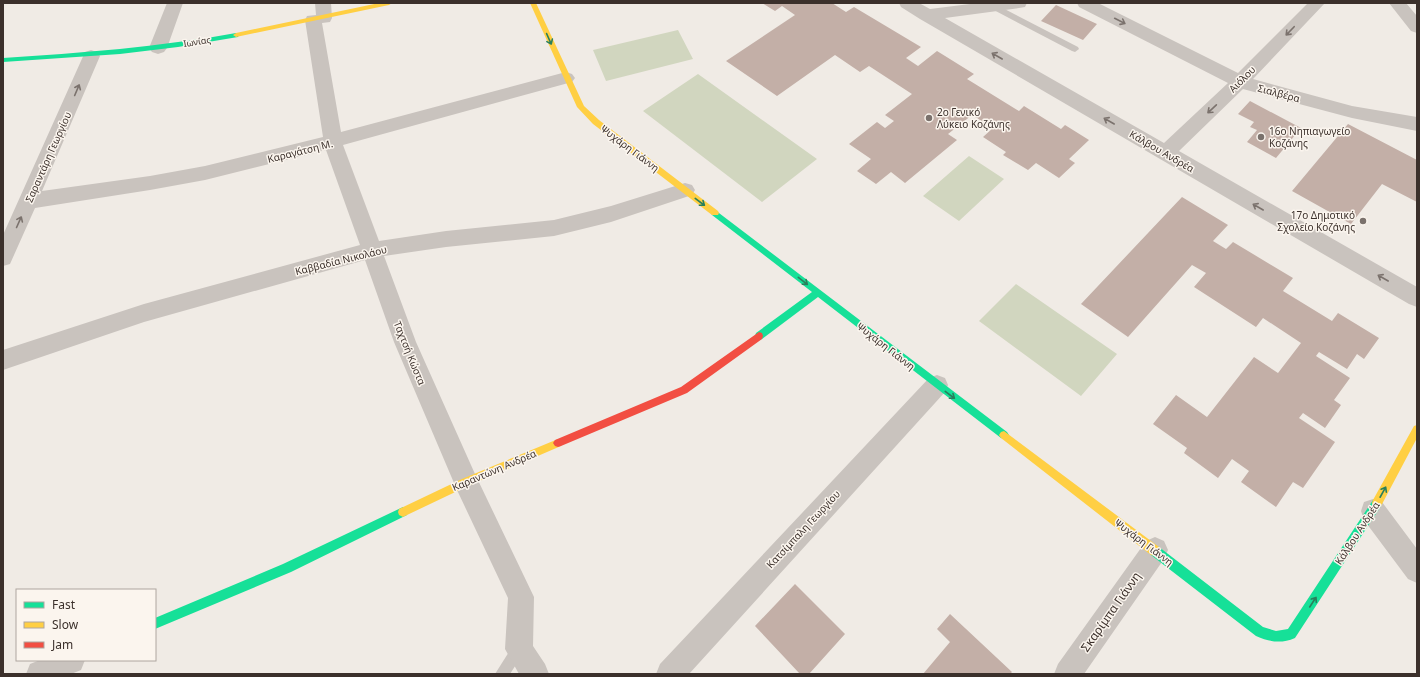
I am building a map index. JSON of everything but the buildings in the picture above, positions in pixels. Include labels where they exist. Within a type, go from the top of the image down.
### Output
[{"type":"street","points":[[158,48],[175,3]]},
{"type":"street","name":"Ιωνίας","points":[[3,60],[83,56],[158,48],[249,33],[320,13],[389,3]]},
{"type":"street","name":"Ψυχάρη Γιάννη","points":[[533,3],[566,78],[581,107],[596,122],[1260,632],[1276,637],[1291,634]]},
{"type":"street","name":"Κάλβου Ανδρέα","points":[[907,3],[1417,298]]},
{"type":"street","points":[[926,15],[1019,3]]},
{"type":"street","name":"Σιαλβέρα","points":[[1085,3],[1240,82],[1352,112],[1417,124]]},
{"type":"street","name":"Αιόλου","points":[[1165,153],[1240,82],[1317,3]]},
{"type":"street","points":[[1397,3],[1417,27]]},
{"type":"street","name":"Ταχτσή Κώστα","points":[[320,13],[333,142],[405,342],[466,482],[521,597],[519,649]]},
{"type":"street","name":"Σαραντάρη Γεωργίου","points":[[3,258],[28,201],[83,56]]},
{"type":"street","name":"Καραγάτση Μ.","points":[[28,201],[150,184],[205,173],[333,142],[566,78]]},
{"type":"street","name":"Καββαδία Νικολάου","points":[[3,360],[144,313],[371,250],[446,239],[554,228],[610,214],[685,190]]},
{"type":"street","name":"Καραντώνη Ανδρέα","points":[[156,624],[287,568],[466,482],[684,390],[818,293]]},
{"type":"street","name":"Κατσίμπαλη Γεωργίου","points":[[677,671],[937,385]]},
{"type":"street","name":"Κάλβου Ανδρέα","points":[[1291,634],[1373,511],[1417,429]]},
{"type":"street","points":[[1373,511],[1417,570]]},
{"type":"street","name":"Σκαρίμπα Γιάννη","points":[[1068,674],[1155,550]]},
{"type":"street","points":[[519,649],[535,674]]},
{"type":"street","points":[[40,674],[69,661]]},
{"type":"lane","points":[[993,6],[1075,49]]},
{"type":"lane","points":[[502,674],[519,649]]},
{"type":"green space","points":[[678,30],[693,59],[606,81],[593,50]]},
{"type":"green space","points":[[698,74],[817,159],[762,202],[643,111]]},
{"type":"green space","points":[[969,156],[1004,179],[959,221],[923,196]]},
{"type":"green space","points":[[1016,284],[1117,354],[1081,396],[979,321]]},
{"type":"traffic: fast","points":[[3,60],[120,52],[178,45],[236,35]]},
{"type":"traffic: fast","points":[[715,213],[1004,435]]},
{"type":"traffic: fast","points":[[759,336],[818,293]]},
{"type":"traffic: fast","points":[[1155,551],[1260,632],[1276,637],[1291,634],[1377,503]]},
{"type":"traffic: fast","points":[[156,624],[287,568],[403,512]]},
{"type":"traffic: slow","points":[[236,35],[389,3]]},
{"type":"traffic: slow","points":[[533,3],[581,107],[596,122],[715,213]]},
{"type":"traffic: slow","points":[[1377,503],[1417,429]]},
{"type":"traffic: slow","points":[[1004,435],[1155,551]]},
{"type":"traffic: slow","points":[[403,512],[466,482],[558,443]]},
{"type":"traffic: jam","points":[[558,443],[684,390],[759,336]]},
{"type":"place","name":"2ο Γενικό Λύκειο Κοζάνης","points":[[929,118]]},
{"type":"place","name":"16ο Νηπιαγωγείο Κοζάνης","points":[[1261,137]]},
{"type":"place","name":"17ο Δημοτικό Σχολείο Κοζάνης","points":[[1363,221]]}]
